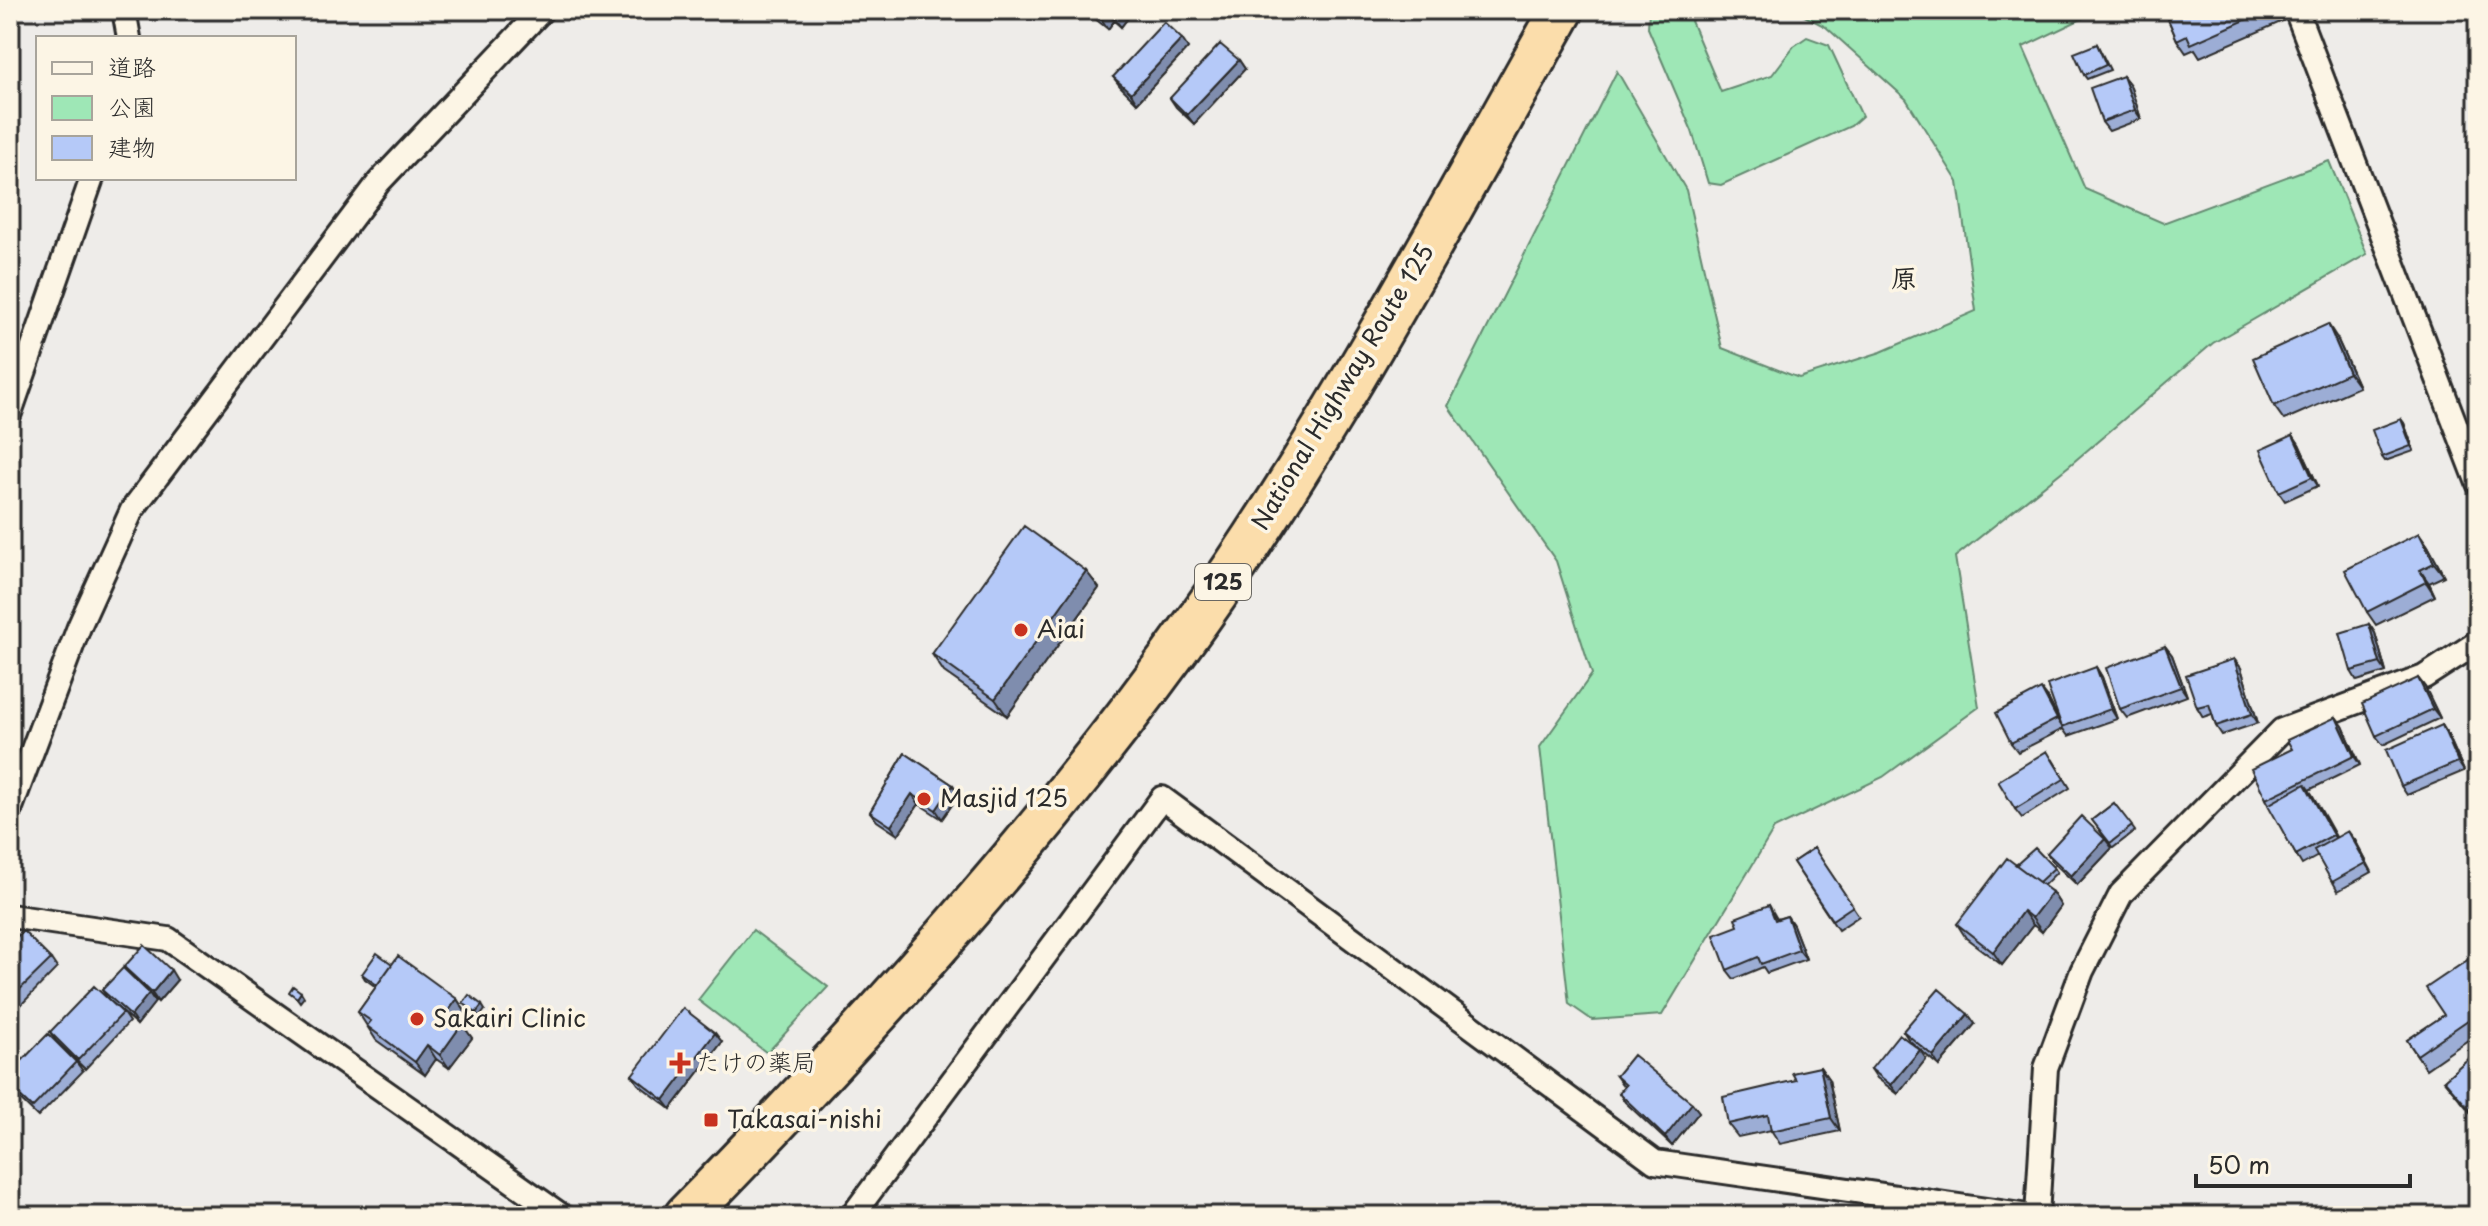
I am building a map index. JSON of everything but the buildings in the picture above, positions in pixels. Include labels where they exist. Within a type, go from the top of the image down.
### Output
[{"type":"highway","name":"National Highway Route 125","points":[[686,1216],[856,1039],[965,915],[1070,790],[1200,617],[1305,459],[1562,10]]},
{"type":"street","points":[[124,10],[129,36]]},
{"type":"street","points":[[10,810],[79,627],[132,510],[379,182],[542,10]]},
{"type":"street","points":[[2296,10],[2478,483]]},
{"type":"street","points":[[10,413],[91,180]]},
{"type":"street","points":[[2037,1216],[2046,1068],[2082,971],[2121,894],[2282,730],[2424,677],[2478,642]]},
{"type":"street","points":[[852,1216],[1162,798],[1655,1162],[2028,1216]]},
{"type":"street","points":[[10,916],[168,939],[562,1216]]},
{"type":"green space","points":[[1649,10],[1704,10],[1691,21],[1721,92],[1772,75],[1794,46],[1807,37],[1829,45],[1862,116],[1851,126],[1721,185],[1708,183],[1692,131],[1648,28]]},
{"type":"green space","points":[[1793,10],[2100,10],[2023,47],[2085,189],[2163,223],[2329,161],[2367,254],[2213,343],[2070,465],[1955,557],[1979,707],[1883,777],[1774,829],[1662,1015],[1592,1020],[1569,1004],[1540,747],[1592,674],[1556,561],[1448,406],[1617,71],[1686,190],[1722,348],[1799,378],[1881,352],[1976,311],[1958,182],[1906,99],[1826,27]]},
{"type":"green space","points":[[753,930],[828,987],[767,1053],[698,1000]]},
{"type":"place","name":"Aiai","points":[[1021,630]]},
{"type":"place","name":"Masjid 125","points":[[924,799]]},
{"type":"place","name":"Sakairi Clinic","points":[[417,1019]]},
{"type":"place","name":"たけの薬局","points":[[680,1063]]},
{"type":"place","name":"Takasai-nishi","points":[[711,1120]]},
{"type":"district","name":"原","points":[[1904,279]]}]
